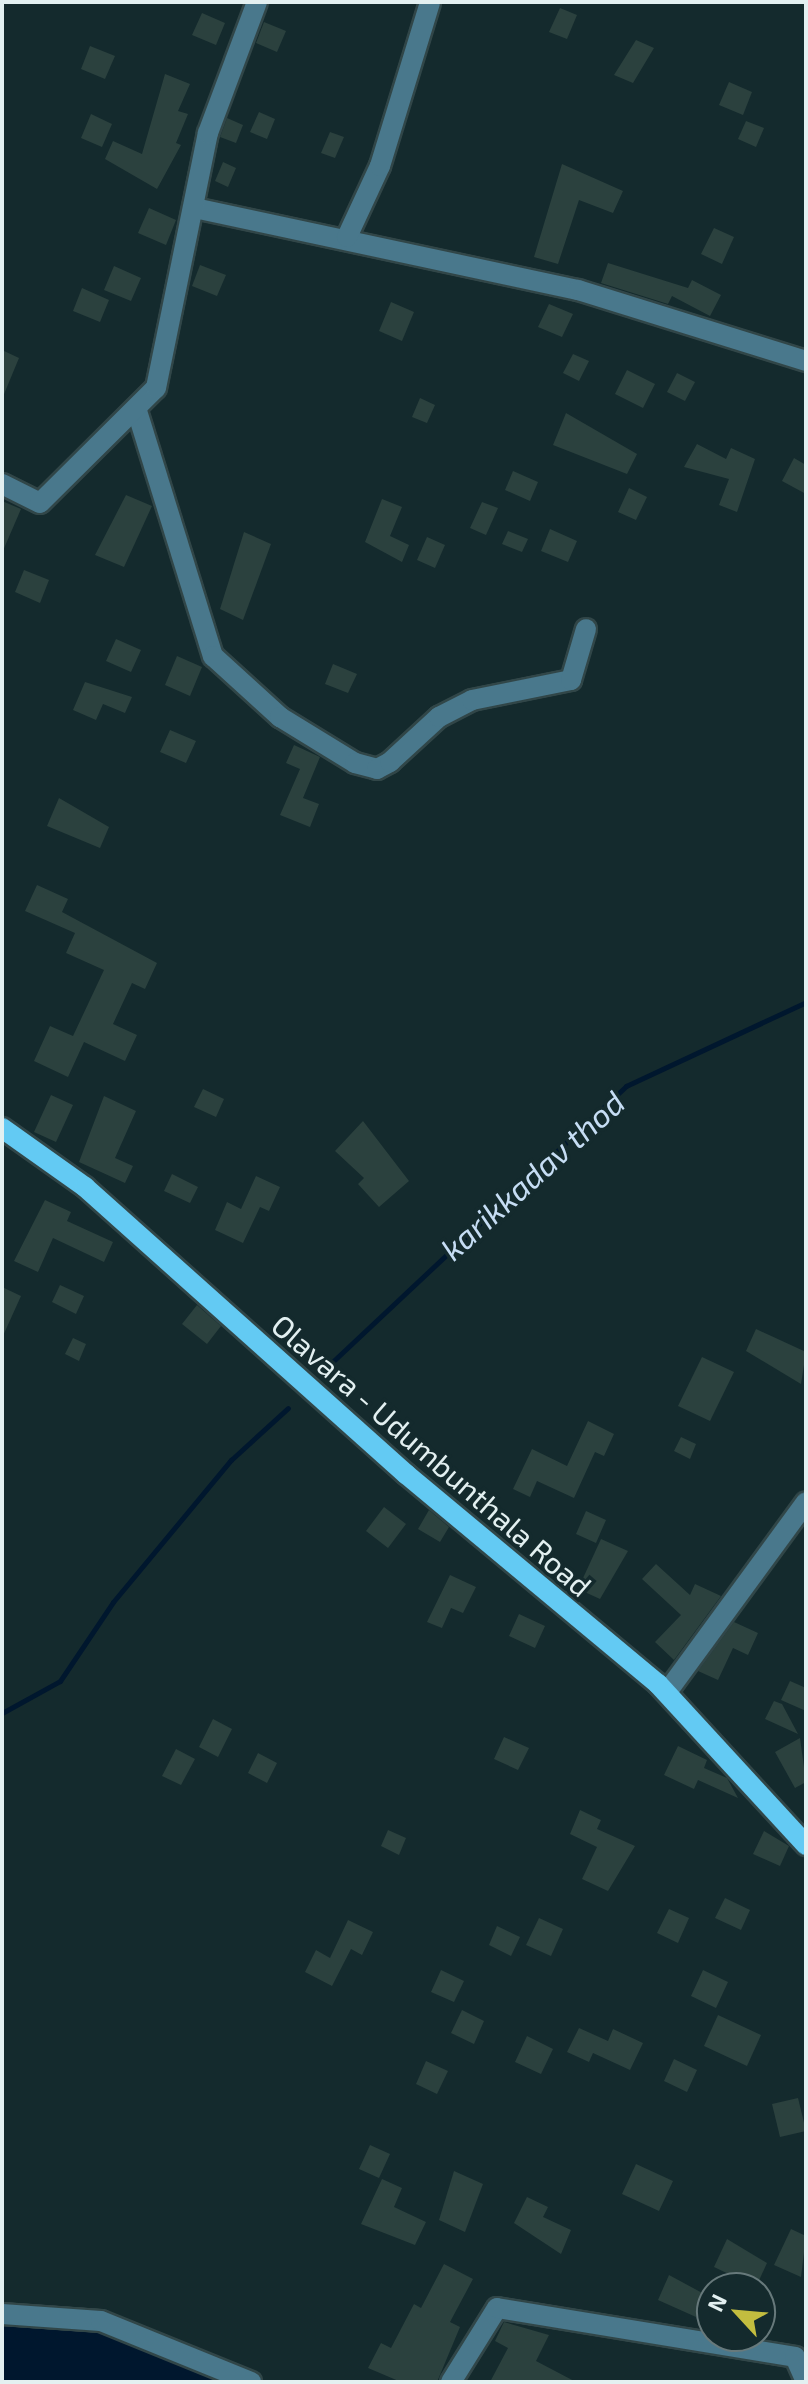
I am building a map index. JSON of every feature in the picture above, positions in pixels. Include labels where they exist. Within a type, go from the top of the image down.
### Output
[{"type":"main road","name":"Olavara - Udumbunthala Road","points":[[2,1128],[85,1187],[427,1492],[667,1692],[806,1845]]},
{"type":"street","points":[[2,484],[40,503],[137,411],[156,388],[208,133],[257,2]]},
{"type":"street","points":[[347,237],[380,166],[430,2]]},
{"type":"street","points":[[195,208],[347,237],[578,290],[806,361]]},
{"type":"street","points":[[137,411],[213,656],[280,717],[355,763],[377,769],[390,762],[439,717],[472,700],[571,680],[586,629]]},
{"type":"street","points":[[667,1692],[806,1502]]},
{"type":"street","points":[[451,2382],[497,2308],[795,2357],[806,2382]]},
{"type":"street","points":[[2,2314],[101,2321],[251,2382]]},
{"type":"water","points":[[2,2314],[132,2323],[251,2382],[2,2382]]},
{"type":"building","points":[[560,8],[577,15],[567,39],[549,32]]},
{"type":"building","points":[[202,13],[225,23],[216,45],[192,35]]},
{"type":"building","points":[[264,22],[286,31],[277,52],[256,43]]},
{"type":"building","points":[[636,40],[654,48],[633,83],[614,75]]},
{"type":"building","points":[[90,46],[115,56],[105,79],[81,69]]},
{"type":"building","points":[[165,74],[190,84],[178,111],[188,114],[176,143],[181,145],[157,189],[105,159],[113,141],[142,154]]},
{"type":"building","points":[[729,82],[752,92],[743,115],[719,105]]},
{"type":"building","points":[[259,112],[275,119],[267,139],[250,132]]},
{"type":"building","points":[[91,114],[112,124],[102,147],[81,138]]},
{"type":"building","points":[[227,118],[243,125],[236,143],[220,137]]},
{"type":"building","points":[[746,121],[764,128],[756,147],[738,139]]},
{"type":"building","points":[[330,132],[344,137],[335,158],[321,153]]},
{"type":"building","points":[[223,162],[236,168],[228,187],[215,181]]},
{"type":"building","points":[[562,164],[623,191],[613,213],[579,200],[558,264],[534,257]]},
{"type":"building","points":[[149,208],[176,220],[166,245],[138,233]]},
{"type":"building","points":[[714,228],[734,237],[722,264],[701,254]]},
{"type":"building","points":[[608,263],[688,288],[692,280],[721,295],[710,316],[672,296],[668,304],[601,283]]},
{"type":"building","points":[[200,265],[226,275],[217,296],[192,286]]},
{"type":"building","points":[[114,266],[141,278],[131,301],[104,290]]},
{"type":"building","points":[[82,288],[109,300],[100,322],[73,311]]},
{"type":"building","points":[[391,302],[414,312],[402,341],[379,331]]},
{"type":"building","points":[[549,304],[573,314],[562,337],[538,327]]},
{"type":"building","points":[[2,350],[19,358],[2,399]]},
{"type":"building","points":[[573,354],[589,361],[579,381],[563,373]]},
{"type":"building","points":[[627,370],[655,384],[643,408],[615,394]]},
{"type":"building","points":[[677,373],[695,382],[685,401],[667,392]]},
{"type":"building","points":[[420,398],[435,405],[427,423],[412,417]]},
{"type":"building","points":[[566,413],[637,454],[627,474],[553,445]]},
{"type":"building","points":[[697,444],[726,459],[731,448],[755,459],[737,512],[719,505],[729,479],[684,467]]},
{"type":"building","points":[[794,458],[806,465],[806,494],[782,481]]},
{"type":"building","points":[[513,471],[538,482],[530,501],[505,490]]},
{"type":"building","points":[[629,488],[647,497],[636,520],[618,512]]},
{"type":"building","points":[[126,495],[152,506],[124,567],[95,555]]},
{"type":"building","points":[[382,499],[402,507],[390,536],[409,545],[402,562],[365,542]]},
{"type":"building","points":[[2,501],[21,509],[2,553]]},
{"type":"building","points":[[482,502],[498,508],[486,535],[470,528]]},
{"type":"building","points":[[550,529],[577,541],[568,562],[541,551]]},
{"type":"building","points":[[508,531],[528,539],[522,552],[502,544]]},
{"type":"building","points":[[244,532],[271,544],[243,620],[220,609]]},
{"type":"building","points":[[427,537],[445,545],[435,568],[417,560]]},
{"type":"building","points":[[24,570],[49,580],[40,603],[15,592]]},
{"type":"building","points":[[116,639],[141,650],[131,672],[106,661]]},
{"type":"building","points":[[177,656],[202,667],[190,696],[165,685]]},
{"type":"building","points":[[333,664],[357,674],[348,693],[325,684]]},
{"type":"building","points":[[85,682],[132,697],[125,713],[103,704],[96,720],[73,710]]},
{"type":"building","points":[[170,730],[196,741],[186,763],[160,752]]},
{"type":"building","points":[[294,745],[320,757],[303,798],[319,804],[310,827],[280,815],[300,769],[286,763]]},
{"type":"building","points":[[59,798],[109,827],[100,848],[47,826]]},
{"type":"building","points":[[37,885],[68,899],[62,912],[157,963],[145,989],[132,983],[113,1024],[137,1035],[125,1061],[84,1042],[68,1077],[34,1061],[50,1026],[73,1036],[104,970],[66,953],[75,933],[25,911]]},
{"type":"building","points":[[203,1089],[224,1099],[216,1117],[194,1107]]},
{"type":"building","points":[[51,1095],[73,1105],[56,1142],[34,1132]]},
{"type":"building","points":[[104,1096],[136,1111],[115,1158],[133,1166],[125,1183],[79,1162]]},
{"type":"building","points":[[363,1121],[409,1181],[379,1207],[358,1184],[364,1178],[335,1151]]},
{"type":"building","points":[[172,1174],[198,1187],[190,1203],[164,1191]]},
{"type":"building","points":[[256,1176],[280,1187],[269,1211],[260,1207],[243,1243],[215,1230],[227,1202],[241,1209]]},
{"type":"building","points":[[45,1200],[71,1212],[67,1221],[113,1242],[104,1262],[53,1238],[38,1272],[14,1261]]},
{"type":"building","points":[[60,1285],[84,1296],[76,1314],[52,1302]]},
{"type":"building","points":[[2,1287],[21,1296],[2,1338]]},
{"type":"building","points":[[197,1305],[221,1326],[207,1344],[182,1324]]},
{"type":"building","points":[[756,1329],[806,1352],[801,1384],[746,1351]]},
{"type":"building","points":[[73,1338],[86,1344],[79,1361],[65,1354]]},
{"type":"building","points":[[702,1357],[734,1372],[710,1421],[678,1406]]},
{"type":"building","points":[[588,1421],[614,1434],[604,1456],[595,1452],[574,1498],[537,1481],[530,1497],[513,1489],[532,1449],[567,1466]]},
{"type":"building","points":[[681,1437],[696,1444],[690,1459],[674,1451]]},
{"type":"building","points":[[384,1507],[406,1524],[388,1548],[366,1531]]},
{"type":"building","points":[[429,1510],[449,1527],[440,1542],[418,1529]]},
{"type":"building","points":[[586,1511],[606,1520],[596,1543],[576,1534]]},
{"type":"building","points":[[601,1539],[628,1551],[600,1599],[578,1589]]},
{"type":"building","points":[[656,1564],[690,1595],[695,1584],[721,1596],[674,1660],[655,1642],[681,1615],[642,1579]]},
{"type":"building","points":[[450,1575],[476,1587],[463,1613],[451,1608],[442,1628],[427,1622]]},
{"type":"building","points":[[519,1614],[545,1626],[535,1648],[509,1636]]},
{"type":"building","points":[[734,1622],[758,1633],[748,1655],[733,1648],[718,1680],[698,1671]]},
{"type":"building","points":[[790,1681],[806,1688],[806,1711],[781,1700]]},
{"type":"building","points":[[774,1701],[782,1704],[798,1734],[765,1719]]},
{"type":"building","points":[[213,1719],[232,1729],[218,1757],[199,1747]]},
{"type":"building","points":[[504,1737],[529,1748],[518,1770],[494,1759]]},
{"type":"building","points":[[800,1738],[806,1782],[795,1788],[775,1752]]},
{"type":"building","points":[[678,1746],[707,1760],[704,1768],[727,1778],[738,1798],[698,1780],[694,1789],[664,1775]]},
{"type":"building","points":[[176,1749],[195,1759],[181,1785],[162,1776]]},
{"type":"building","points":[[258,1753],[277,1763],[267,1783],[248,1773]]},
{"type":"building","points":[[580,1810],[601,1820],[597,1829],[635,1846],[608,1891],[582,1879],[597,1847],[570,1834]]},
{"type":"building","points":[[388,1830],[406,1838],[399,1855],[381,1846]]},
{"type":"building","points":[[764,1831],[789,1846],[780,1866],[753,1854]]},
{"type":"building","points":[[725,1898],[750,1910],[741,1930],[715,1918]]},
{"type":"building","points":[[669,1909],[689,1918],[678,1943],[657,1933]]},
{"type":"building","points":[[539,1918],[563,1929],[551,1956],[526,1945]]},
{"type":"building","points":[[348,1920],[373,1932],[362,1955],[351,1949],[332,1986],[305,1972],[316,1950],[330,1958]]},
{"type":"building","points":[[497,1926],[520,1937],[511,1956],[489,1945]]},
{"type":"building","points":[[441,1970],[464,1981],[454,2002],[431,1992]]},
{"type":"building","points":[[703,1970],[728,1982],[716,2008],[691,1996]]},
{"type":"building","points":[[462,2010],[484,2021],[474,2044],[451,2033]]},
{"type":"building","points":[[718,2015],[761,2035],[747,2066],[704,2046]]},
{"type":"building","points":[[579,2028],[608,2041],[613,2029],[643,2043],[630,2070],[593,2053],[589,2062],[567,2052]]},
{"type":"building","points":[[527,2036],[553,2049],[541,2074],[515,2062]]},
{"type":"building","points":[[674,2059],[697,2070],[687,2092],[664,2081]]},
{"type":"building","points":[[426,2061],[448,2071],[437,2094],[416,2084]]},
{"type":"building","points":[[798,2098],[806,2131],[780,2137],[772,2104]]},
{"type":"building","points":[[370,2145],[390,2154],[379,2178],[359,2169]]},
{"type":"building","points":[[636,2164],[673,2181],[659,2211],[622,2194]]},
{"type":"building","points":[[454,2171],[483,2184],[465,2232],[439,2220]]},
{"type":"building","points":[[382,2179],[402,2188],[394,2207],[426,2222],[415,2245],[361,2224]]},
{"type":"building","points":[[527,2197],[548,2207],[543,2217],[571,2230],[561,2254],[514,2223]]},
{"type":"building","points":[[791,2229],[806,2236],[801,2277],[774,2265]]},
{"type":"building","points":[[727,2239],[767,2263],[763,2272],[724,2272],[714,2267]]},
{"type":"building","points":[[444,2264],[473,2279],[450,2322],[460,2327],[437,2382],[401,2382],[368,2368],[381,2343],[391,2348],[414,2304],[421,2308]]},
{"type":"building","points":[[669,2275],[696,2290],[696,2317],[658,2300]]},
{"type":"building","points":[[504,2322],[549,2335],[536,2361],[576,2382],[490,2382],[508,2348],[495,2341]]},
{"type":"waterway","name":"karikkadav thod","points":[[328,1366],[626,1086],[806,1002]]},
{"type":"waterway","name":"karikkadav thod","points":[[2,1713],[60,1681],[113,1602],[231,1460],[288,1408]]}]
